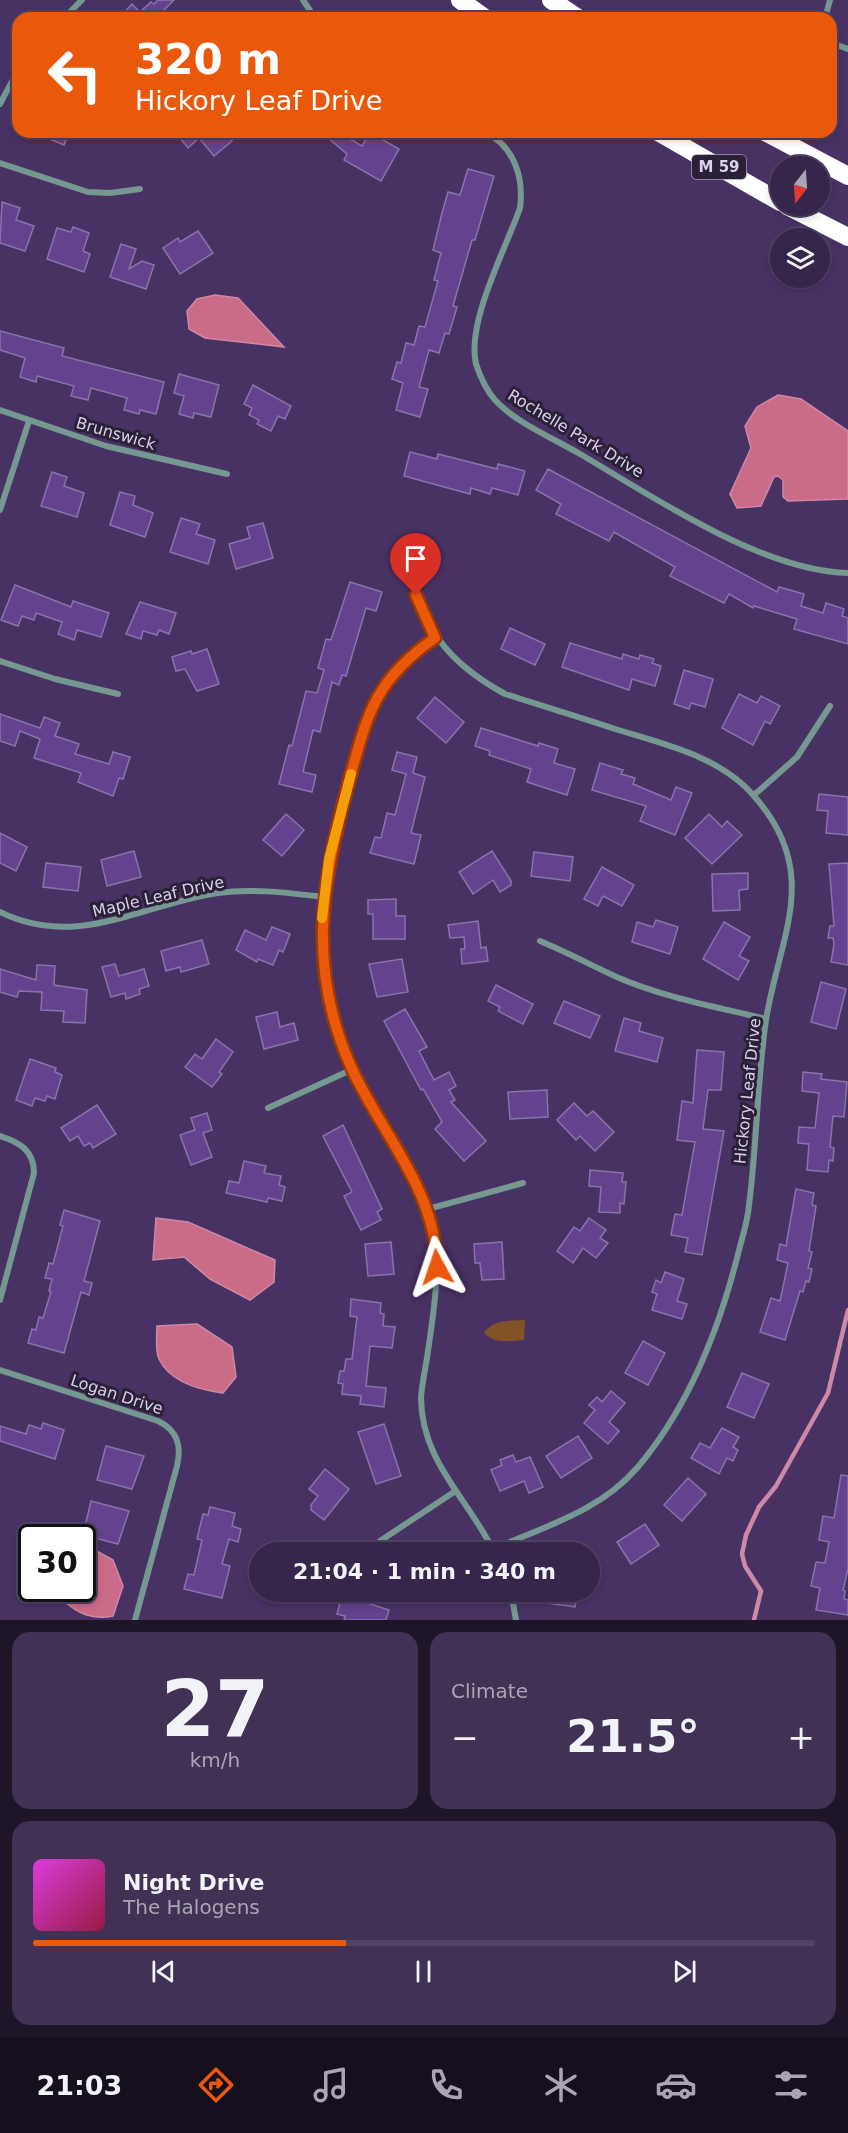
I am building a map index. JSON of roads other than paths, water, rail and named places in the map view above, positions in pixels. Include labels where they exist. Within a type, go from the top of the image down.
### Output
[{"type":"highway","points":[[460,0],[477,12]]},
{"type":"highway","points":[[551,0],[569,12]]},
{"type":"highway","name":"M 59","points":[[668,138],[770,196]]},
{"type":"highway","points":[[776,138],[848,176]]},
{"type":"highway","points":[[807,216],[848,237]]},
{"type":"street","points":[[70,12],[82,0]]},
{"type":"street","points":[[0,104],[12,81]]},
{"type":"street","name":"Rochelle Park Drive","points":[[494,138],[501,142],[513,159],[519,174],[522,194],[513,227],[474,333],[478,369],[495,400],[541,431],[667,505],[744,545],[788,562],[848,573]]},
{"type":"street","points":[[0,163],[88,192],[110,193],[141,189]]},
{"type":"street","name":"Brunswick","points":[[0,410],[106,446],[226,474]]},
{"type":"street","points":[[0,510],[29,421]]},
{"type":"street","name":"Hickory Leaf Drive","points":[[411,564],[416,595],[435,638],[457,662],[479,680],[505,694],[684,751],[713,764],[754,795],[769,816],[784,845],[791,877],[792,908],[788,933],[766,1019],[749,1208],[718,1324],[680,1407],[636,1469],[610,1492],[581,1512],[514,1542]]},
{"type":"street","points":[[435,638],[398,667],[376,696],[364,724],[329,859],[324,897],[322,947],[326,985],[352,1069],[416,1181],[428,1209],[436,1255],[437,1279],[421,1397],[427,1433],[435,1458],[454,1492],[488,1542]]},
{"type":"street","points":[[0,661],[55,679],[118,694]]},
{"type":"street","points":[[754,795],[797,757],[830,706]]},
{"type":"street","name":"Maple Leaf Drive","points":[[0,912],[42,926],[81,927],[218,893],[265,892],[324,897]]},
{"type":"street","points":[[540,941],[629,981],[670,996],[766,1019]]},
{"type":"street","points":[[268,1108],[352,1069]]},
{"type":"street","points":[[0,1136],[24,1146],[34,1163],[34,1173],[0,1300]]},
{"type":"street","points":[[428,1209],[523,1183]]},
{"type":"street","name":"Logan Drive","points":[[0,1370],[158,1421],[173,1430],[178,1439],[180,1455],[135,1620]]},
{"type":"street","points":[[380,1541],[454,1492]]},
{"type":"street","points":[[513,1602],[516,1620]]},
{"type":"waterway","points":[[754,1620],[761,1591],[745,1566],[742,1554],[746,1535],[759,1507],[776,1486],[828,1393],[848,1310]]}]
